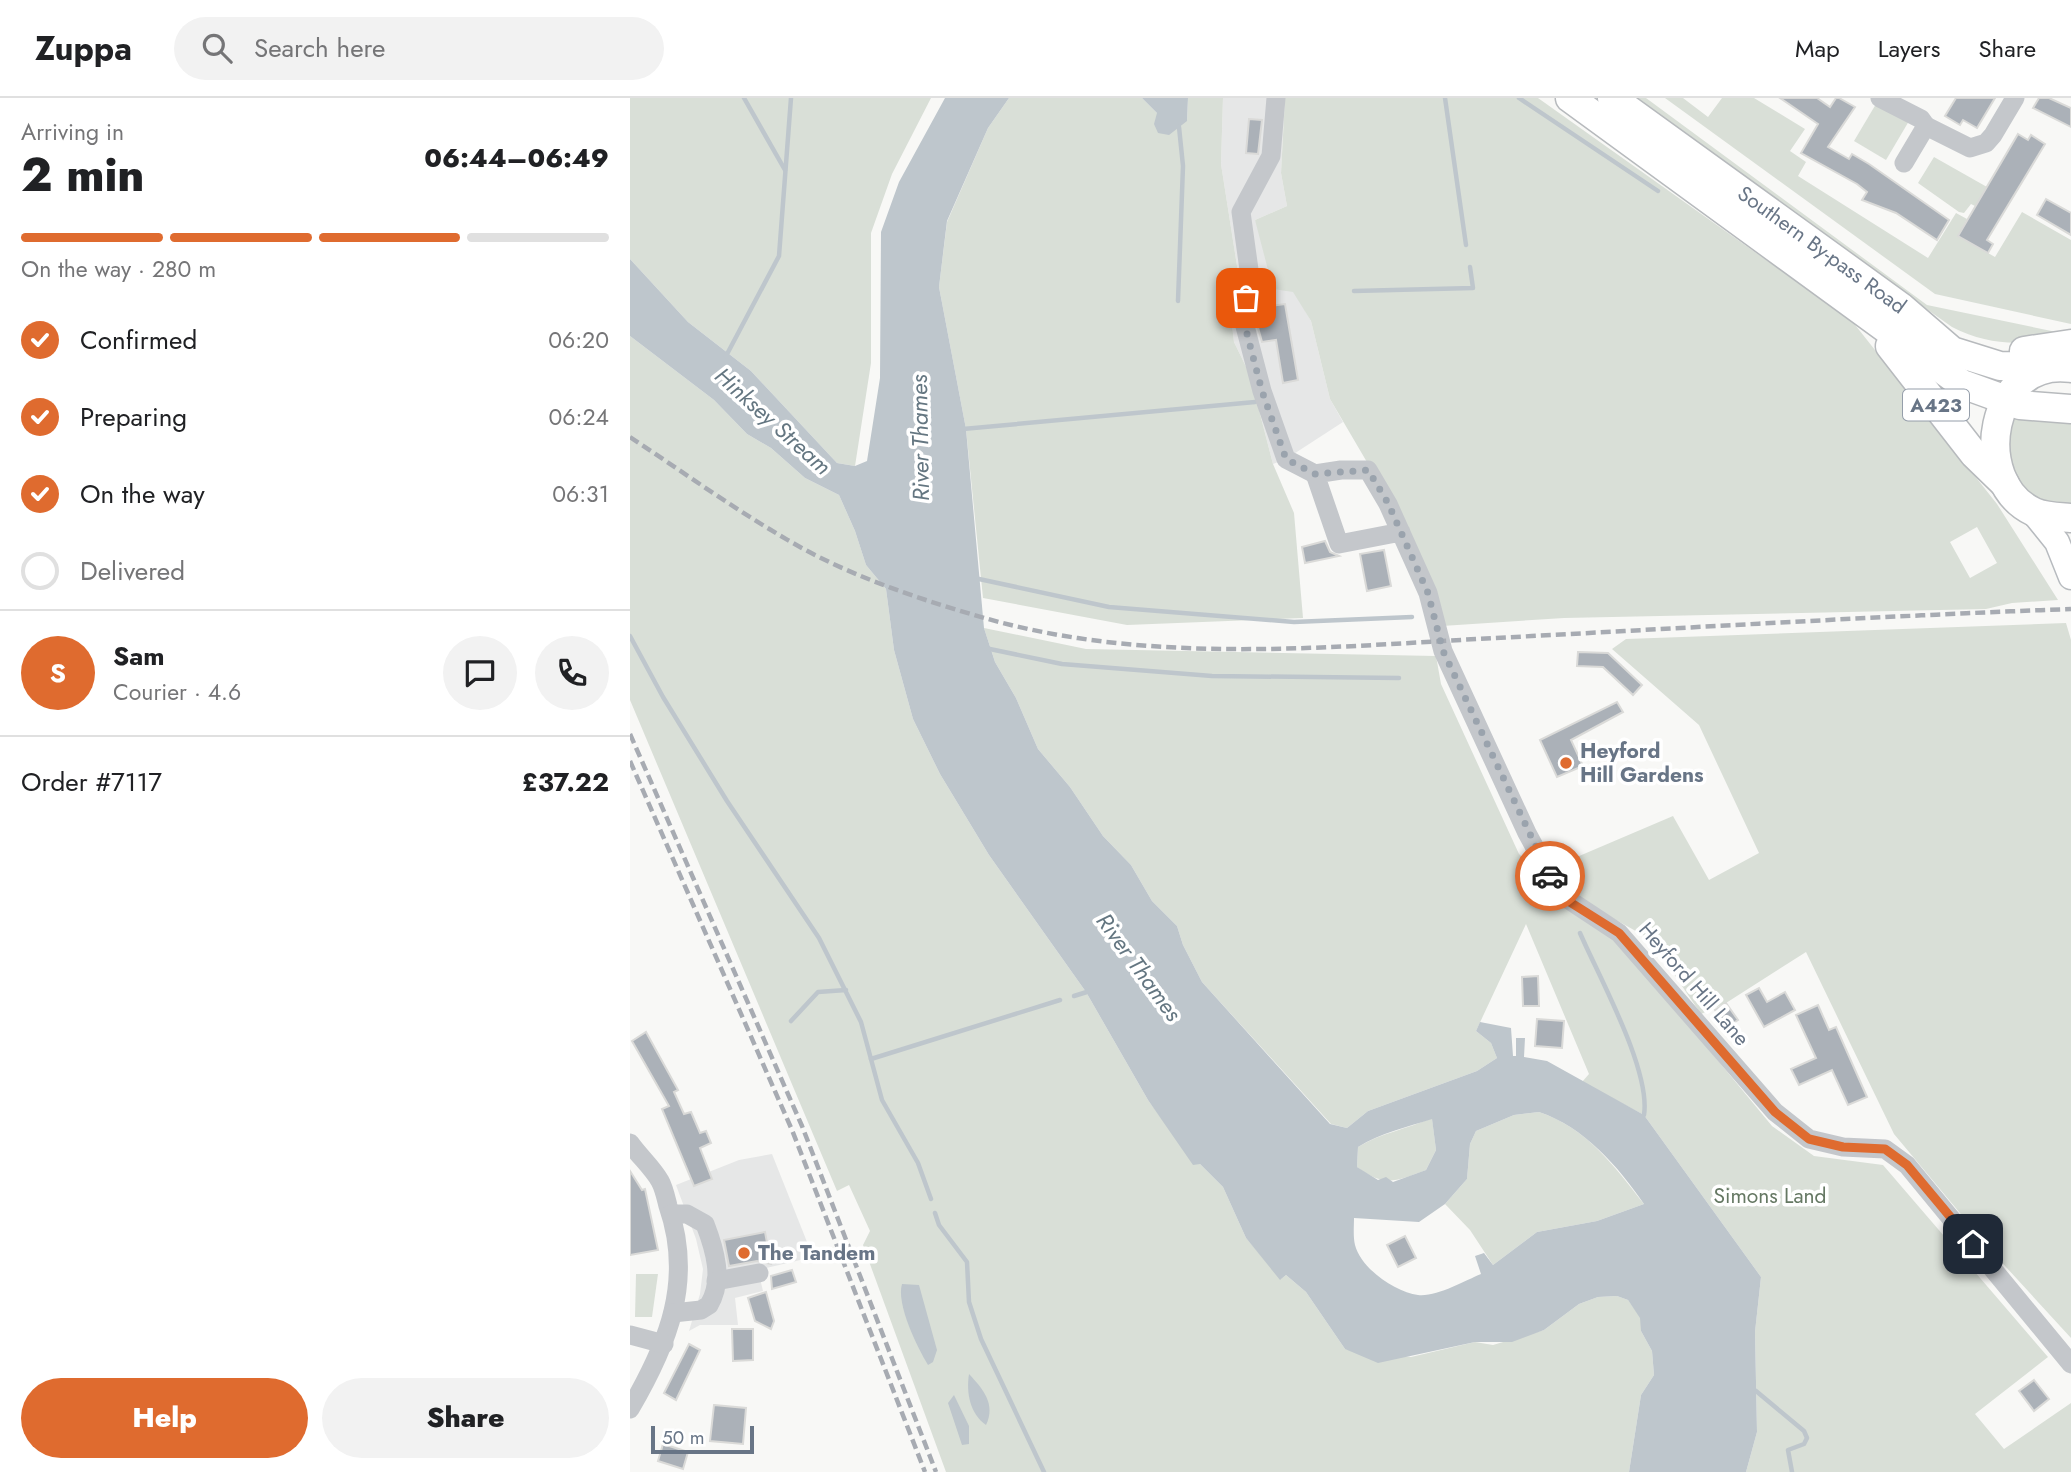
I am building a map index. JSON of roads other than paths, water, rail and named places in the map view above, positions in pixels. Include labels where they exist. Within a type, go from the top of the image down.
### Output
[{"type":"highway","name":"Southern By-pass Road","points":[[1570,98],[1962,384],[2005,401]]},
{"type":"highway","name":"Southern By-pass Road","points":[[1612,98],[1901,307],[1952,351],[2000,366],[2062,361]]},
{"type":"highway","name":"Southern By-pass Road","points":[[1871,320],[1974,454],[2032,511]]},
{"type":"highway","points":[[2007,486],[1997,456],[1995,433],[2005,401],[2011,390],[2025,377],[2062,361]]},
{"type":"highway","name":"A423","points":[[2005,401],[2071,409]]},
{"type":"highway","points":[[2032,511],[2071,517]]},
{"type":"main road","points":[[2032,511],[2057,542],[2071,577]]},
{"type":"street","points":[[1276,98],[1271,156],[1241,212],[1251,284],[1241,311],[1262,391],[1286,459],[1315,474],[1339,544],[1401,532]]},
{"type":"street","points":[[1880,98],[1957,143],[1978,148],[1993,135],[2015,98]]},
{"type":"street","points":[[1904,163],[1926,126]]},
{"type":"street","name":"Heyford Hill Lane","points":[[1315,474],[1368,470],[1401,532],[1428,593],[1443,651],[1527,834],[1560,894],[1619,933],[1775,1112],[1809,1139],[1843,1147],[1885,1149],[1907,1165],[2071,1364]]},
{"type":"street","points":[[630,1143],[660,1181],[677,1235],[680,1266],[673,1313],[664,1344],[657,1364],[630,1409]]},
{"type":"street","points":[[671,1214],[687,1214],[705,1224],[715,1250],[716,1281],[709,1305],[701,1310],[673,1313]]},
{"type":"street","points":[[716,1281],[759,1273]]},
{"type":"street","points":[[630,1335],[664,1344]]},
{"type":"water","points":[[945,98],[1009,98],[988,128],[947,221],[939,287],[966,429],[984,628],[995,662],[1016,698],[1038,749],[1070,787],[1103,836],[1131,865],[1152,901],[1177,926],[1183,945],[1202,982],[1330,1124],[1347,1128],[1368,1111],[1477,1071],[1497,1058],[1491,1043],[1476,1031],[1480,1022],[1511,1028],[1513,1056],[1516,1056],[1516,1038],[1525,1038],[1524,1057],[1547,1061],[1644,1115],[1761,1277],[1755,1332],[1757,1432],[1746,1472],[1629,1472],[1641,1395],[1654,1375],[1652,1351],[1641,1331],[1640,1318],[1628,1300],[1617,1296],[1598,1297],[1579,1304],[1544,1330],[1512,1342],[1475,1342],[1378,1363],[1345,1349],[1306,1292],[1286,1275],[1280,1280],[1246,1238],[1223,1187],[1200,1164],[1193,1165],[1148,1100],[1086,992],[989,855],[940,774],[913,719],[894,650],[886,589],[866,565],[839,495],[805,478],[771,448],[747,434],[714,400],[630,336],[630,259],[688,322],[751,371],[837,463],[855,466],[867,461],[880,378],[881,232],[899,182]],"holes":[[[1539,1112],[1571,1127],[1599,1149],[1644,1204],[1597,1221],[1537,1232],[1493,1265],[1484,1253],[1475,1256],[1481,1274],[1433,1294],[1418,1295],[1400,1289],[1380,1278],[1364,1263],[1355,1245],[1354,1218],[1419,1222],[1445,1204],[1467,1179],[1470,1144],[1476,1131],[1514,1115]],[[1432,1119],[1436,1150],[1426,1170],[1393,1182],[1386,1177],[1378,1180],[1357,1167],[1358,1147],[1385,1134]]]},
{"type":"water","points":[[1142,98],[1188,98],[1187,121],[1169,135],[1158,133],[1154,124],[1157,113]]},
{"type":"water","points":[[902,1284],[919,1285],[937,1350],[933,1362],[928,1365],[913,1337],[905,1314]]},
{"type":"water","points":[[969,1374],[983,1391],[989,1404],[986,1425],[976,1415],[970,1402]]},
{"type":"water","points":[[954,1395],[969,1426],[969,1444],[962,1445],[948,1403]]},
{"type":"waterway","points":[[744,98],[785,170]]},
{"type":"waterway","name":"Hinksey Stream","points":[[726,356],[779,256],[791,98]]},
{"type":"waterway","points":[[1445,98],[1466,245]]},
{"type":"waterway","points":[[1519,98],[1658,191]]},
{"type":"waterway","points":[[1178,301],[1183,166],[1179,127]]},
{"type":"waterway","points":[[1354,291],[1473,288],[1470,267]]},
{"type":"waterway","points":[[963,429],[1255,402]]},
{"type":"waterway","points":[[979,579],[1109,607],[1294,622],[1412,617]]},
{"type":"waterway","points":[[630,636],[663,697],[727,801],[819,938],[861,1022],[882,1100],[918,1163],[931,1199]]},
{"type":"waterway","points":[[985,648],[1062,664],[1212,676],[1399,678]]},
{"type":"waterway","points":[[1580,933],[1632,1049],[1640,1074],[1644,1115]]},
{"type":"waterway","points":[[791,1021],[818,992],[846,990]]},
{"type":"waterway","points":[[1074,996],[1090,991]]},
{"type":"waterway","points":[[871,1059],[1060,1000]]},
{"type":"waterway","points":[[935,1213],[939,1225],[967,1262],[969,1302],[981,1339],[1044,1472]]},
{"type":"waterway","points":[[1756,1391],[1804,1431],[1807,1438],[1804,1444],[1788,1450],[1792,1472]]},
{"type":"railway","points":[[630,437],[756,521],[822,559],[868,579],[988,619],[1113,643],[1176,648],[1304,648],[2071,609]]},
{"type":"railway","points":[[630,734],[802,1126],[936,1472]]},
{"type":"railway","points":[[630,761],[792,1130],[925,1472]]},
{"type":"place","name":"Heyford Hill Gardens","points":[[1566,763]]},
{"type":"place","name":"The Tandem","points":[[744,1253]]},
{"type":"water label","name":"River Thames","points":[[920,438]]},
{"type":"water label","name":"River Thames","points":[[1139,967]]},
{"type":"park label","name":"Simons Land","points":[[1770,1196]]}]
